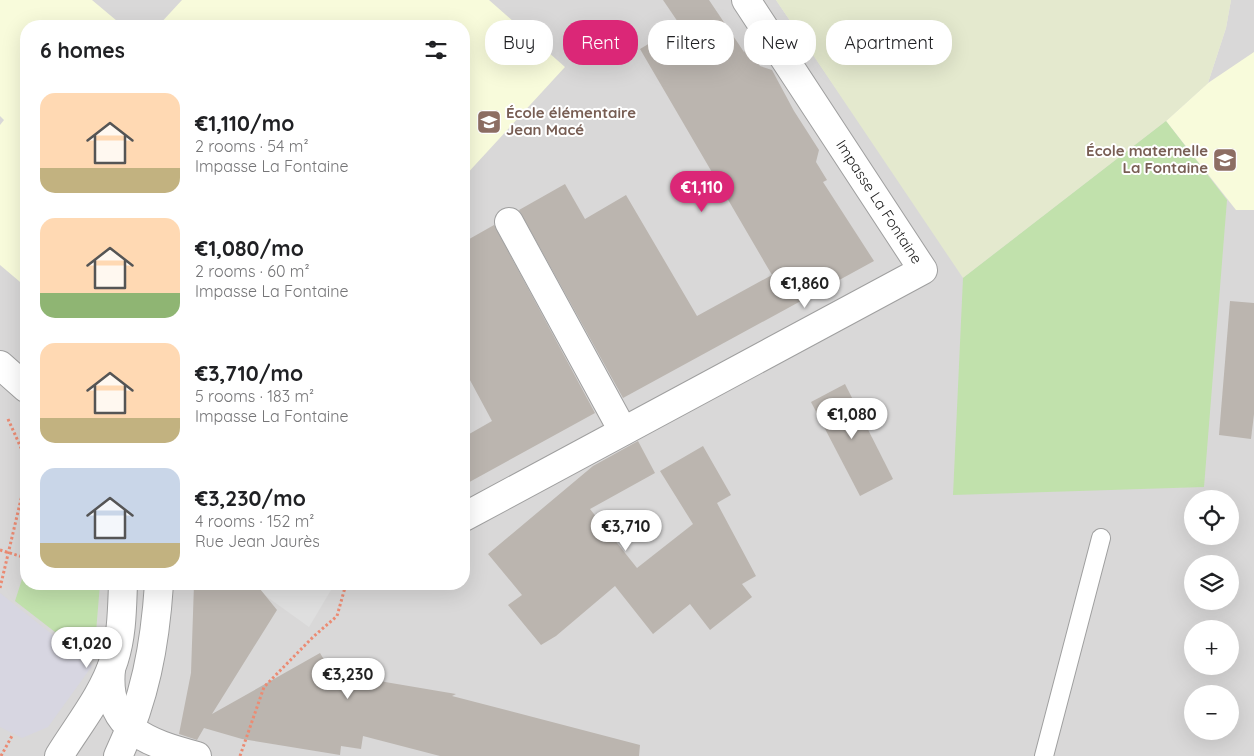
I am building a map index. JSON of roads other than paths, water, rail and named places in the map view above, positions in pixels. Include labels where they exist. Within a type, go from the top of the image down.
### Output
[{"type":"street","name":"Impasse La Fontaine","points":[[470,514],[923,270],[746,0]]},
{"type":"street","points":[[509,222],[622,431]]},
{"type":"street","points":[[0,365],[20,383]]},
{"type":"street","points":[[59,756],[101,690],[111,669],[119,640],[123,590]]},
{"type":"street","points":[[118,756],[131,728],[150,669],[158,590]]},
{"type":"street","points":[[111,669],[110,692],[114,705],[122,719],[131,728],[161,745],[197,756]]},
{"type":"lane","points":[[1044,756],[1101,538]]},
{"type":"place","name":"École élémentaire Jean Macé","points":[[489,122]]},
{"type":"place","name":"École maternelle La Fontaine","points":[[1225,160]]}]
